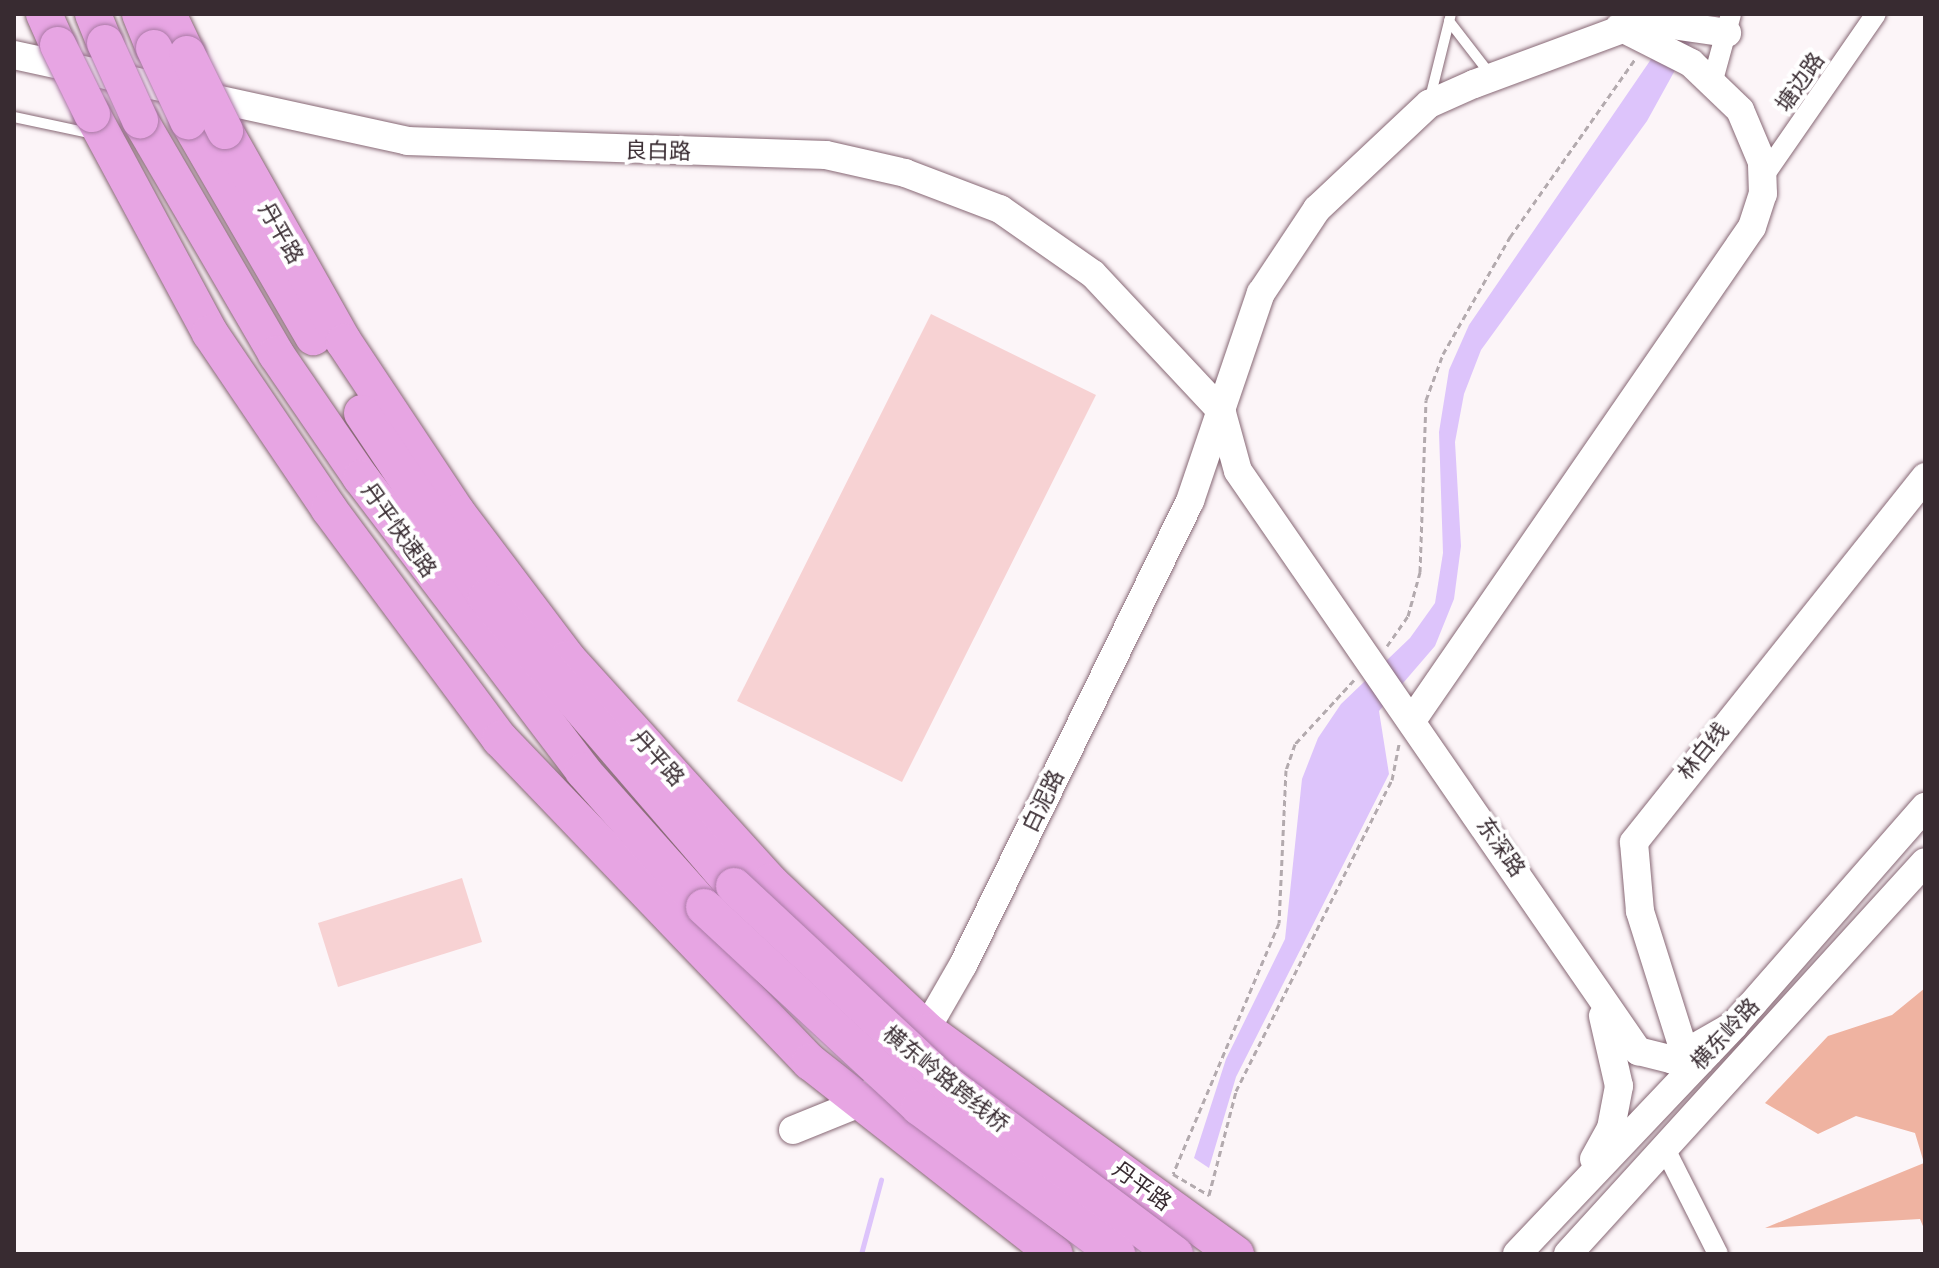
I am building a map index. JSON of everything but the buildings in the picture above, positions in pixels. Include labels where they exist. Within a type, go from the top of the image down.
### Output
[{"type":"highway","points":[[140,14],[170,51]]},
{"type":"highway","points":[[168,14],[170,51]]},
{"type":"highway","points":[[51,29],[97,125],[210,333],[329,509],[500,739],[560,806],[810,1062],[1055,1254]]},
{"type":"highway","name":"丹平快速路","points":[[99,29],[140,120],[276,354],[462,616],[583,771],[704,907]]},
{"type":"highway","name":"丹平快速路","points":[[170,51],[188,121],[318,345],[486,598],[734,886]]},
{"type":"highway","name":"丹平路","points":[[170,51],[225,131],[344,342],[407,436],[568,659],[770,882],[929,1032],[1236,1254]]},
{"type":"highway","points":[[318,345],[407,436]]},
{"type":"highway","points":[[276,354],[329,509]]},
{"type":"highway","name":"横东岭路跨线桥","points":[[734,886],[942,1080],[1175,1254]]},
{"type":"highway","name":"横东岭路跨线桥","points":[[704,907],[919,1107],[1117,1254]]},
{"type":"street","name":"塘边路","points":[[1763,177],[1876,14]]},
{"type":"street","points":[[1658,30],[1723,26],[1702,71]]},
{"type":"street","name":"白泥路","points":[[793,1130],[862,1102],[929,1032],[1177,527],[1222,412],[1261,293],[1286,249],[1359,166],[1429,104],[1620,27],[1658,30]]},
{"type":"street","points":[[1406,708],[1752,227],[1763,177],[1754,136],[1702,71],[1658,30]]},
{"type":"street","name":"良白路","points":[[14,55],[407,141],[826,155],[905,173],[1000,209],[1093,274],[1222,412]]},
{"type":"street","points":[[1222,412],[1238,471],[1373,663]]},
{"type":"street","name":"林白线","points":[[1689,1063],[1640,911],[1634,842],[1925,477]]},
{"type":"street","name":"东深路","points":[[1373,663],[1599,999],[1638,1051],[1654,1060],[1689,1063]]},
{"type":"street","name":"横东岭路","points":[[1517,1254],[1689,1063],[1734,1025],[1925,807]]},
{"type":"street","name":"横东岭路","points":[[1568,1254],[1666,1151],[1925,862]]},
{"type":"street","name":"东深路","points":[[1579,1188],[1611,1128],[1619,1086],[1599,999]]},
{"type":"street","points":[[1666,1151],[1718,1254]]},
{"type":"lane","points":[[1450,18],[1492,77]]},
{"type":"lane","points":[[1429,104],[1450,18]]},
{"type":"lane","points":[[14,117],[97,125]]},
{"type":"path","points":[[1406,708],[1392,780],[1236,1091],[1209,1195],[1173,1174],[1279,923],[1286,770],[1295,744],[1314,718],[1373,663],[1408,616],[1420,572],[1426,400],[1443,354],[1510,237],[1658,30]]},
{"type":"shaded area","points":[[1682,14],[1706,14],[1647,121],[1481,350],[1464,394],[1455,442],[1461,546],[1454,599],[1435,646],[1379,711],[1389,774],[1236,1077],[1209,1168],[1194,1158],[1226,1059],[1285,939],[1302,779],[1318,738],[1341,704],[1410,638],[1435,603],[1443,553],[1439,432],[1449,370],[1469,325]]},
{"type":"shaded area","points":[[1925,988],[1925,1231],[1920,1219],[1765,1228],[1924,1163],[1915,1133],[1856,1116],[1818,1134],[1765,1103],[1828,1036],[1892,1015]]},
{"type":"waterway","points":[[861,1254],[881,1180]]}]
